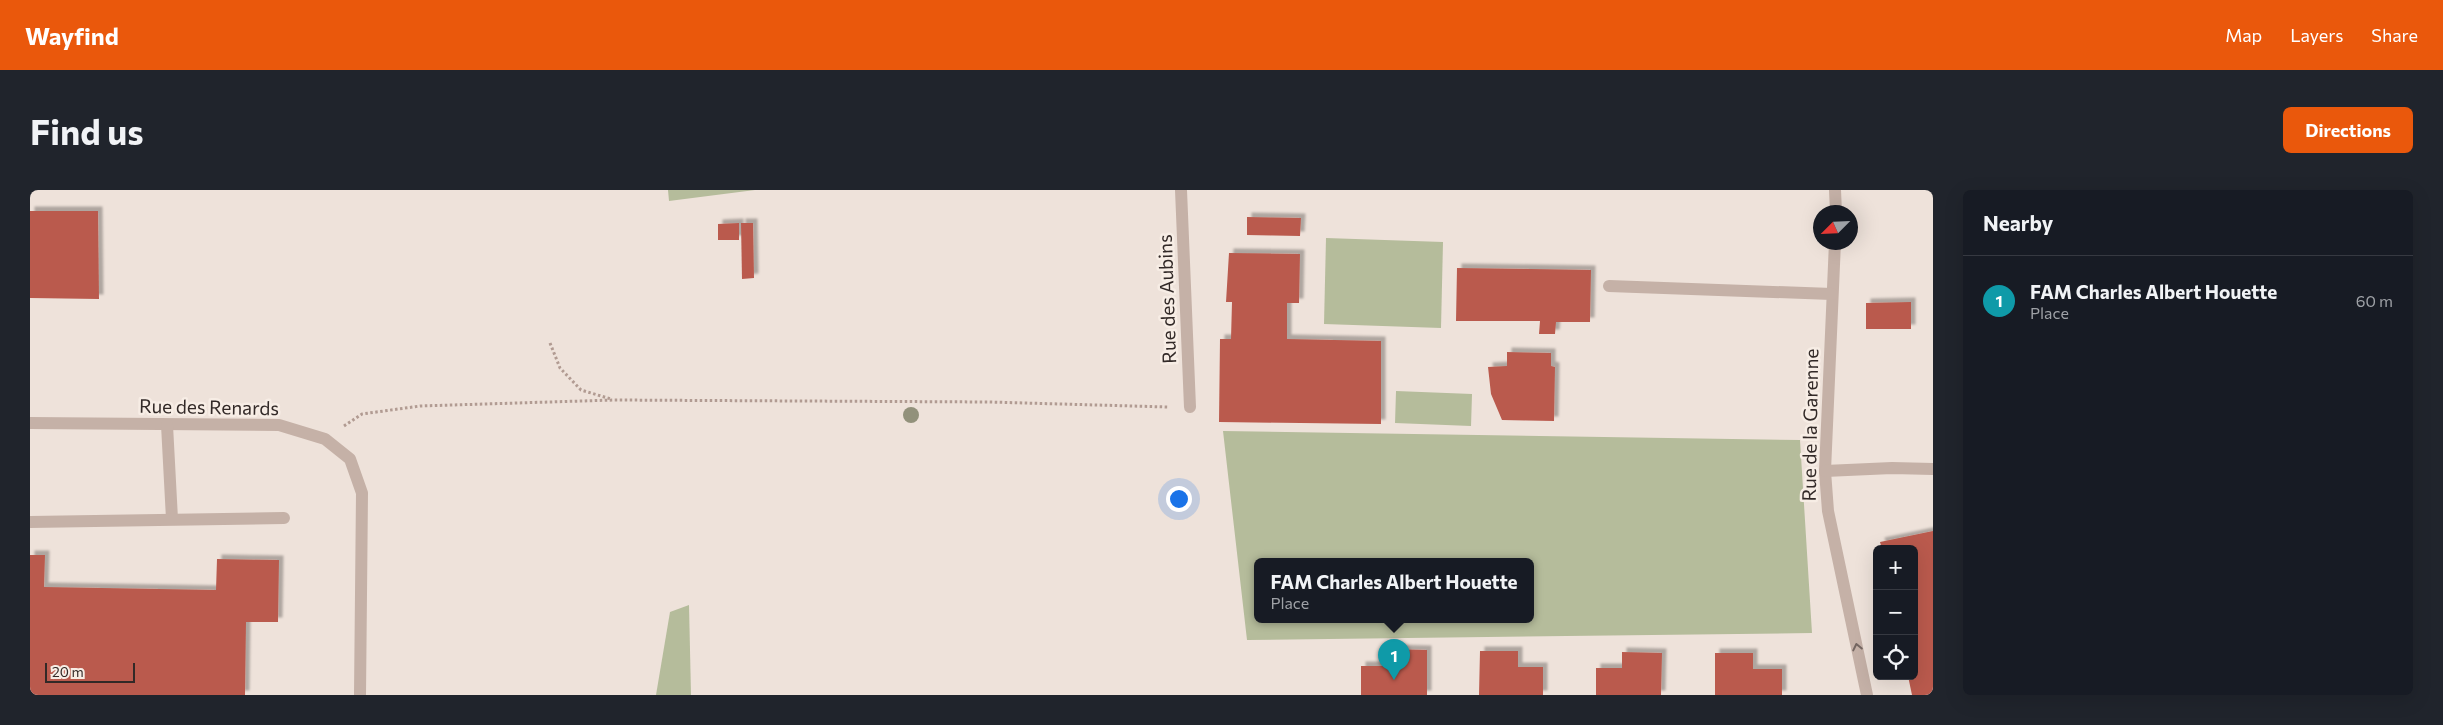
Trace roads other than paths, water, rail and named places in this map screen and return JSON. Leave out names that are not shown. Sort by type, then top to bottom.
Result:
[{"type":"street","name":"Rue des Aubins","points":[[1181,190],[1190,407]]},
{"type":"street","points":[[1835,190],[1836,205]]},
{"type":"street","name":"Rue de la Garenne","points":[[1835,250],[1825,471],[1828,511],[1867,695]]},
{"type":"street","points":[[1609,286],[1832,294]]},
{"type":"street","name":"Rue des Renards","points":[[30,424],[279,425],[325,439],[350,459],[362,493],[360,695]]},
{"type":"street","points":[[167,424],[172,519]]},
{"type":"street","points":[[1825,471],[1892,468],[1933,469]]},
{"type":"street","points":[[30,522],[284,518]]},
{"type":"place","name":"FAM Charles Albert Houette","points":[[1394,680]]}]
